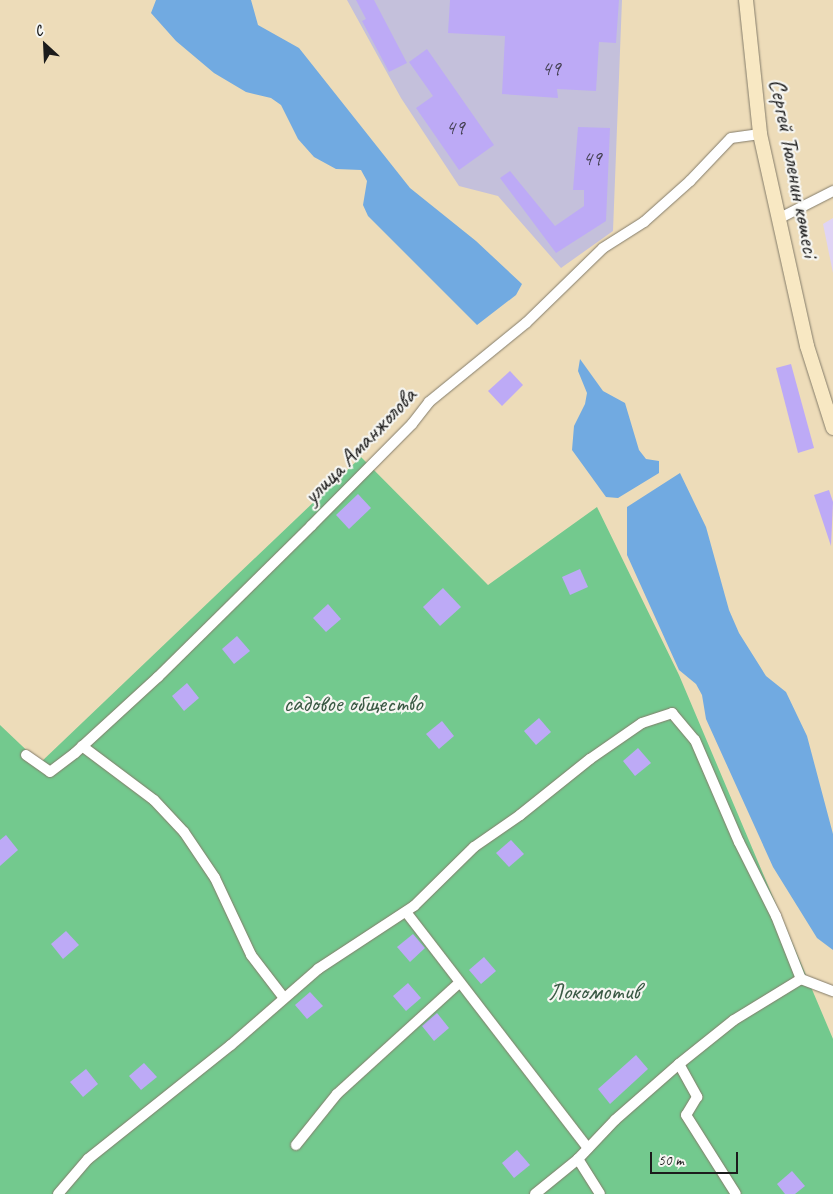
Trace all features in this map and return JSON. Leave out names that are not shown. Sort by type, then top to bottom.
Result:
[{"type":"main road","name":"Сергей Тюленин көшесі","points":[[746,0],[760,134],[807,346],[833,428]]},
{"type":"street","name":"улица Аманжолова","points":[[26,755],[50,772],[82,746],[158,677],[306,531],[412,424],[429,402],[526,323],[603,248],[644,222],[690,181],[731,138],[760,134]]},
{"type":"street","points":[[778,219],[833,191]]},
{"type":"street","points":[[58,1194],[88,1159],[318,969],[406,912],[474,847],[520,815],[590,759],[642,723],[672,713],[695,740],[801,979],[833,991]]},
{"type":"street","points":[[82,746],[154,800],[184,832],[215,878],[251,955],[284,998]]},
{"type":"street","points":[[406,912],[459,982],[545,1089],[588,1148]]},
{"type":"street","points":[[535,1194],[578,1159],[679,1064],[734,1020],[801,979]]},
{"type":"street","points":[[296,1145],[337,1094],[459,982]]},
{"type":"street","points":[[679,1064],[697,1097],[686,1115],[736,1194]]},
{"type":"street","points":[[578,1159],[600,1194]]},
{"type":"shaded area","points":[[347,0],[622,0],[613,231],[561,268],[498,196],[459,186],[401,98]]},
{"type":"shaded area","points":[[833,218],[833,273],[823,224]]},
{"type":"green space","points":[[361,457],[488,585],[597,507],[679,675],[833,1039],[833,1194],[0,1194],[0,725],[40,763]]},
{"type":"water","points":[[156,0],[251,0],[258,25],[299,48],[410,188],[476,241],[522,284],[516,295],[477,325],[368,216],[363,205],[367,181],[361,170],[336,169],[314,157],[298,139],[281,105],[271,98],[246,92],[214,73],[176,41],[151,13]]},
{"type":"water","points":[[580,359],[603,391],[625,403],[639,450],[646,459],[659,461],[659,473],[618,498],[606,497],[572,450],[574,426],[585,404],[587,393],[578,371]]},
{"type":"water","points":[[680,473],[706,527],[729,610],[739,633],[766,676],[786,692],[807,736],[833,834],[833,950],[817,938],[773,867],[706,719],[702,695],[696,684],[679,670],[627,555],[627,507]]},
{"type":"building","points":[[356,0],[374,0],[407,63],[389,72],[362,21],[366,19]]},
{"type":"building","points":[[450,0],[619,0],[616,43],[599,42],[596,91],[557,89],[558,98],[502,94],[505,36],[448,33]]},
{"type":"building","points":[[427,49],[494,145],[459,170],[416,108],[433,96],[409,62]]},
{"type":"building","points":[[578,127],[610,128],[606,221],[556,253],[500,178],[510,171],[555,226],[584,206],[584,190],[573,190]]},
{"type":"building","points":[[791,364],[814,448],[798,453],[776,368]]},
{"type":"building","points":[[510,371],[523,385],[502,406],[488,391]]},
{"type":"building","points":[[829,490],[833,502],[831,546],[814,495]]},
{"type":"building","points":[[358,494],[371,508],[349,529],[336,515]]},
{"type":"building","points":[[580,569],[588,587],[570,595],[562,577]]},
{"type":"building","points":[[443,588],[461,607],[440,626],[423,607]]},
{"type":"building","points":[[328,604],[341,619],[326,632],[313,618]]},
{"type":"building","points":[[237,636],[250,651],[234,664],[222,649]]},
{"type":"building","points":[[187,683],[199,698],[184,711],[172,696]]},
{"type":"building","points":[[539,718],[551,732],[536,745],[524,731]]},
{"type":"building","points":[[442,721],[454,736],[439,749],[426,734]]},
{"type":"building","points":[[638,748],[651,763],[635,776],[623,761]]},
{"type":"building","points":[[6,835],[18,850],[0,866],[0,840]]},
{"type":"building","points":[[511,840],[524,854],[509,867],[496,853]]},
{"type":"building","points":[[66,931],[79,945],[63,959],[51,944]]},
{"type":"building","points":[[413,934],[425,948],[410,962],[397,947]]},
{"type":"building","points":[[484,957],[496,971],[481,984],[469,970]]},
{"type":"building","points":[[408,983],[421,998],[406,1011],[393,996]]},
{"type":"building","points":[[310,992],[323,1006],[307,1019],[295,1005]]},
{"type":"building","points":[[437,1013],[449,1028],[434,1041],[422,1026]]},
{"type":"building","points":[[636,1055],[648,1069],[610,1104],[598,1089]]},
{"type":"building","points":[[144,1063],[157,1077],[141,1090],[129,1076]]},
{"type":"building","points":[[86,1069],[98,1084],[83,1097],[70,1082]]},
{"type":"building","points":[[517,1150],[530,1165],[514,1178],[502,1163]]},
{"type":"building","points":[[792,1171],[805,1186],[795,1194],[785,1194],[777,1184]]},
{"type":"park label","name":"садовое общество","points":[[353,704]]},
{"type":"park label","name":"Локомотив","points":[[594,992]]}]
